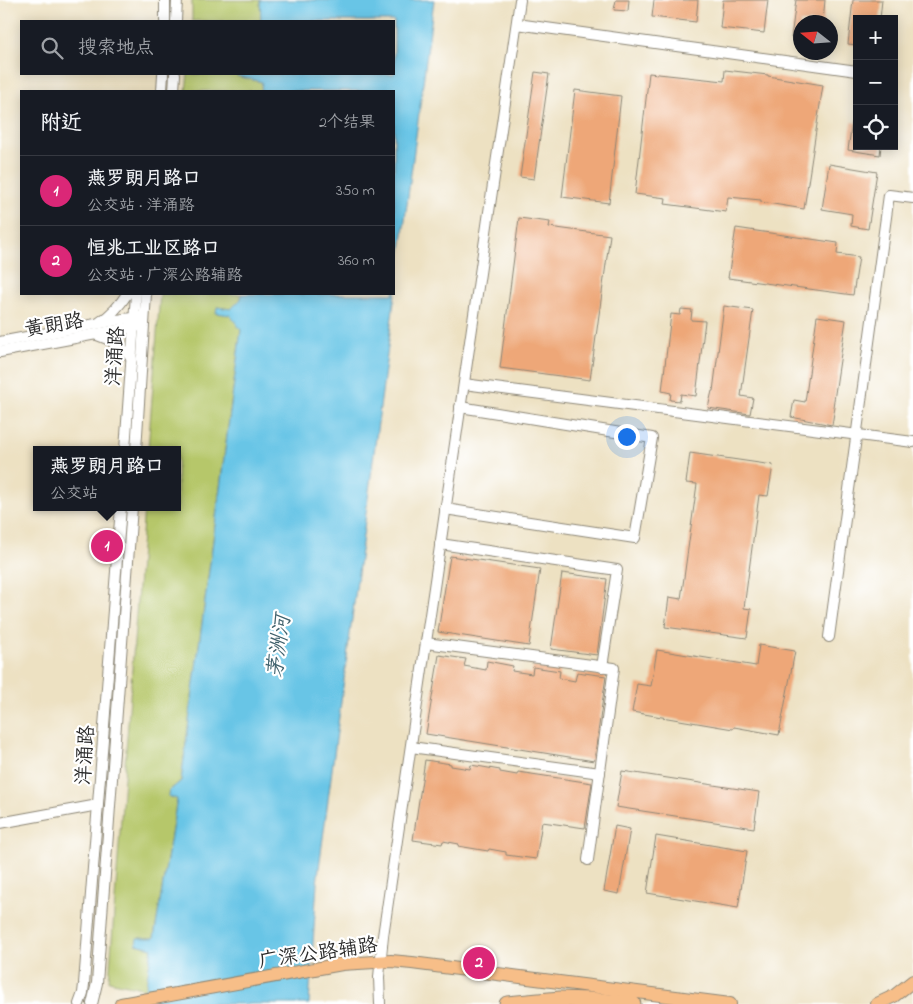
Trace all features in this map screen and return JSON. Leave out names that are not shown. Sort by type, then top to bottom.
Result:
[{"type":"highway","points":[[507,1004],[560,999],[613,1001],[633,1004]]},
{"type":"main road","name":"广深公路辅路","points":[[124,1003],[342,964],[407,962],[730,1004]]},
{"type":"main road","points":[[878,1004],[894,996],[913,981]]},
{"type":"street","points":[[165,20],[166,0]]},
{"type":"street","points":[[176,20],[177,0]]},
{"type":"street","points":[[380,1004],[380,962],[520,0]]},
{"type":"street","points":[[516,24],[853,71]]},
{"type":"street","points":[[162,90],[163,75]]},
{"type":"street","points":[[174,75],[174,90]]},
{"type":"street","points":[[829,637],[889,195],[913,198]]},
{"type":"street","points":[[125,295],[120,304],[95,329],[126,352],[132,359]]},
{"type":"street","name":"洋涌路","points":[[136,295],[139,322],[136,446]]},
{"type":"street","name":"洋涌路","points":[[125,446],[132,359],[146,295]]},
{"type":"street","name":"黄朗路","points":[[0,342],[139,322]]},
{"type":"street","name":"黄朗路","points":[[0,352],[95,329]]},
{"type":"street","points":[[464,384],[913,442]]},
{"type":"street","points":[[445,509],[635,538],[652,438],[460,407]]},
{"type":"street","name":"洋涌路","points":[[79,1004],[84,984],[120,511]]},
{"type":"street","name":"洋涌路","points":[[92,1004],[97,983],[132,511]]},
{"type":"street","points":[[440,544],[617,570],[602,667]]},
{"type":"street","points":[[426,643],[614,668],[588,860]]},
{"type":"street","points":[[411,747],[600,773]]},
{"type":"street","points":[[0,823],[98,805]]},
{"type":"green space","points":[[192,0],[260,0],[261,20],[192,20]]},
{"type":"green space","points":[[188,75],[237,75],[262,82],[261,90],[186,90]]},
{"type":"green space","points":[[160,295],[242,295],[241,299],[231,309],[217,307],[230,315],[241,329],[181,781],[169,791],[168,796],[177,799],[154,938],[138,938],[136,944],[152,948],[146,989],[109,981],[144,511],[181,511],[181,446],[148,446]]},
{"type":"water","points":[[260,0],[434,0],[395,294],[395,90],[261,90],[262,82],[237,75],[395,75],[395,20],[261,20]]},
{"type":"water","name":"茅洲河","points":[[242,295],[395,295],[317,883],[309,1004],[143,1004],[152,948],[136,944],[137,938],[154,938],[177,799],[168,796],[169,791],[181,781],[241,330],[230,315],[216,313],[217,307],[231,309],[241,299]]},
{"type":"building","points":[[616,0],[629,0],[628,11],[614,10]]},
{"type":"building","points":[[654,0],[698,0],[696,22],[652,17]]},
{"type":"building","points":[[723,0],[768,0],[764,33],[720,28]]},
{"type":"building","points":[[796,0],[825,0],[824,15],[794,15]]},
{"type":"building","points":[[853,0],[882,0],[880,15],[853,15],[853,45],[848,44]]},
{"type":"building","points":[[725,70],[768,75],[823,85],[804,209],[761,202],[761,200],[728,197],[726,212],[665,204],[666,198],[635,194],[649,73],[724,81]]},
{"type":"building","points":[[535,72],[549,74],[534,179],[520,177]]},
{"type":"building","points":[[575,90],[621,96],[609,203],[562,197]]},
{"type":"building","points":[[852,122],[853,150],[881,150],[880,155],[848,150]]},
{"type":"building","points":[[829,164],[877,172],[868,229],[851,226],[852,214],[822,209]]},
{"type":"building","points":[[519,218],[550,222],[549,227],[610,235],[590,380],[500,368]]},
{"type":"building","points":[[736,228],[838,243],[837,254],[859,257],[853,295],[728,278]]},
{"type":"building","points":[[724,306],[753,310],[741,396],[753,398],[750,414],[708,408],[713,391]]},
{"type":"building","points":[[681,309],[692,310],[691,320],[705,321],[696,396],[681,394],[680,401],[670,400],[671,393],[662,391],[671,314],[680,315]]},
{"type":"building","points":[[817,316],[846,320],[832,425],[791,417],[794,400],[805,402]]},
{"type":"building","points":[[690,453],[773,465],[768,496],[759,495],[744,608],[751,609],[747,638],[665,627],[669,597],[681,599],[697,484],[686,483]]},
{"type":"building","points":[[450,556],[540,569],[529,646],[438,632]]},
{"type":"building","points":[[562,573],[607,579],[597,655],[551,649]]},
{"type":"building","points":[[759,645],[795,651],[779,735],[632,712],[637,684],[651,686],[657,650],[756,666]]},
{"type":"building","points":[[439,655],[466,659],[464,666],[486,670],[487,661],[513,666],[512,671],[532,674],[533,667],[560,671],[559,678],[575,681],[577,672],[606,676],[594,761],[426,734]]},
{"type":"building","points":[[425,760],[470,769],[471,765],[517,775],[518,772],[592,783],[585,828],[542,822],[536,859],[506,855],[506,852],[489,849],[488,851],[458,846],[459,844],[443,841],[442,844],[413,840]]},
{"type":"building","points":[[622,771],[759,792],[754,828],[616,807]]},
{"type":"building","points":[[615,826],[630,829],[619,894],[604,891]]},
{"type":"building","points":[[656,836],[747,851],[738,908],[647,893]]},
{"type":"place","name":"燕罗朗月路口","points":[[107,546]]},
{"type":"place","name":"恒兆工业区路口","points":[[479,963]]}]
